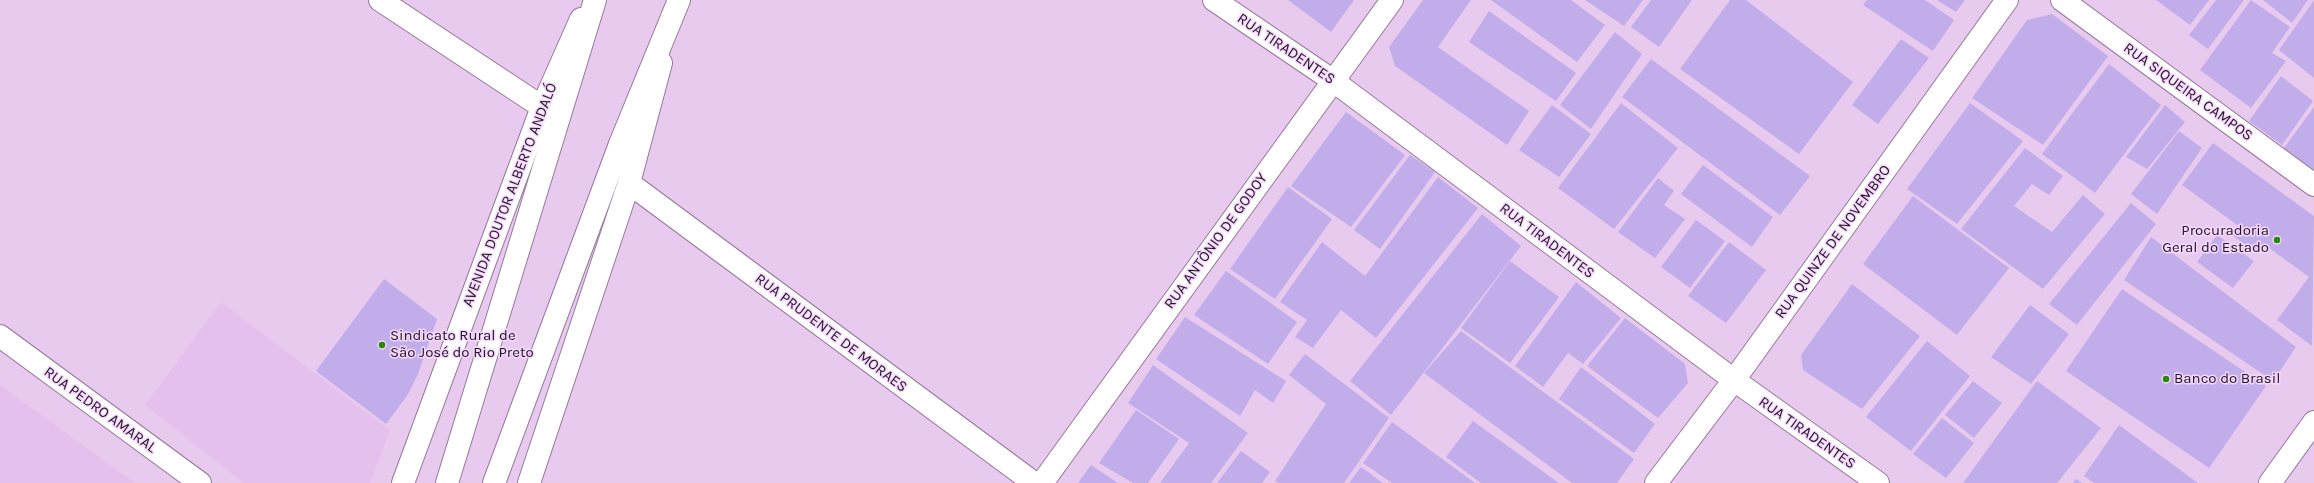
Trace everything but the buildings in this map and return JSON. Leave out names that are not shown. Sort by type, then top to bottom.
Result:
[{"type":"street","points":[[380,0],[542,107]]},
{"type":"street","name":"AVENIDA DOUTOR ALBERTO ANDALÓ","points":[[403,483],[542,107],[590,0]]},
{"type":"street","name":"AVENIDA DOUTOR ALBERTO ANDALÓ","points":[[447,483],[459,448],[595,0]]},
{"type":"street","name":"RUA TIRADENTES","points":[[1214,0],[1332,80],[1734,380],[1878,483]]},
{"type":"street","name":"RUA ANTÔNIO DE GODOY","points":[[1042,483],[1332,80],[1392,0]]},
{"type":"street","name":"RUA QUINZE DE NOVEMBRO","points":[[1656,483],[1734,380],[2008,0]]},
{"type":"street","name":"RUA SIQUEIRA CAMPOS","points":[[2062,0],[2314,185]]},
{"type":"street","points":[[529,483],[629,183],[677,3]]},
{"type":"street","points":[[497,475],[620,144],[677,3]]},
{"type":"street","name":"RUA PRUDENTE DE MORAES","points":[[629,183],[1034,483]]},
{"type":"street","name":"RUA PEDRO AMARAL","points":[[0,336],[200,483]]},
{"type":"street","points":[[2270,483],[2314,422]]},
{"type":"shaded area","points":[[221,302],[390,430],[370,483],[244,483],[145,405]]},
{"type":"shaded area","points":[[0,385],[135,483],[0,483]]},
{"type":"place","name":"Procuradoria Geral do Estado","points":[[2277,240]]},
{"type":"place","name":"Sindicato Rural de São José do Rio Preto","points":[[382,345]]},
{"type":"place","name":"Banco do Brasil","points":[[2166,379]]}]
